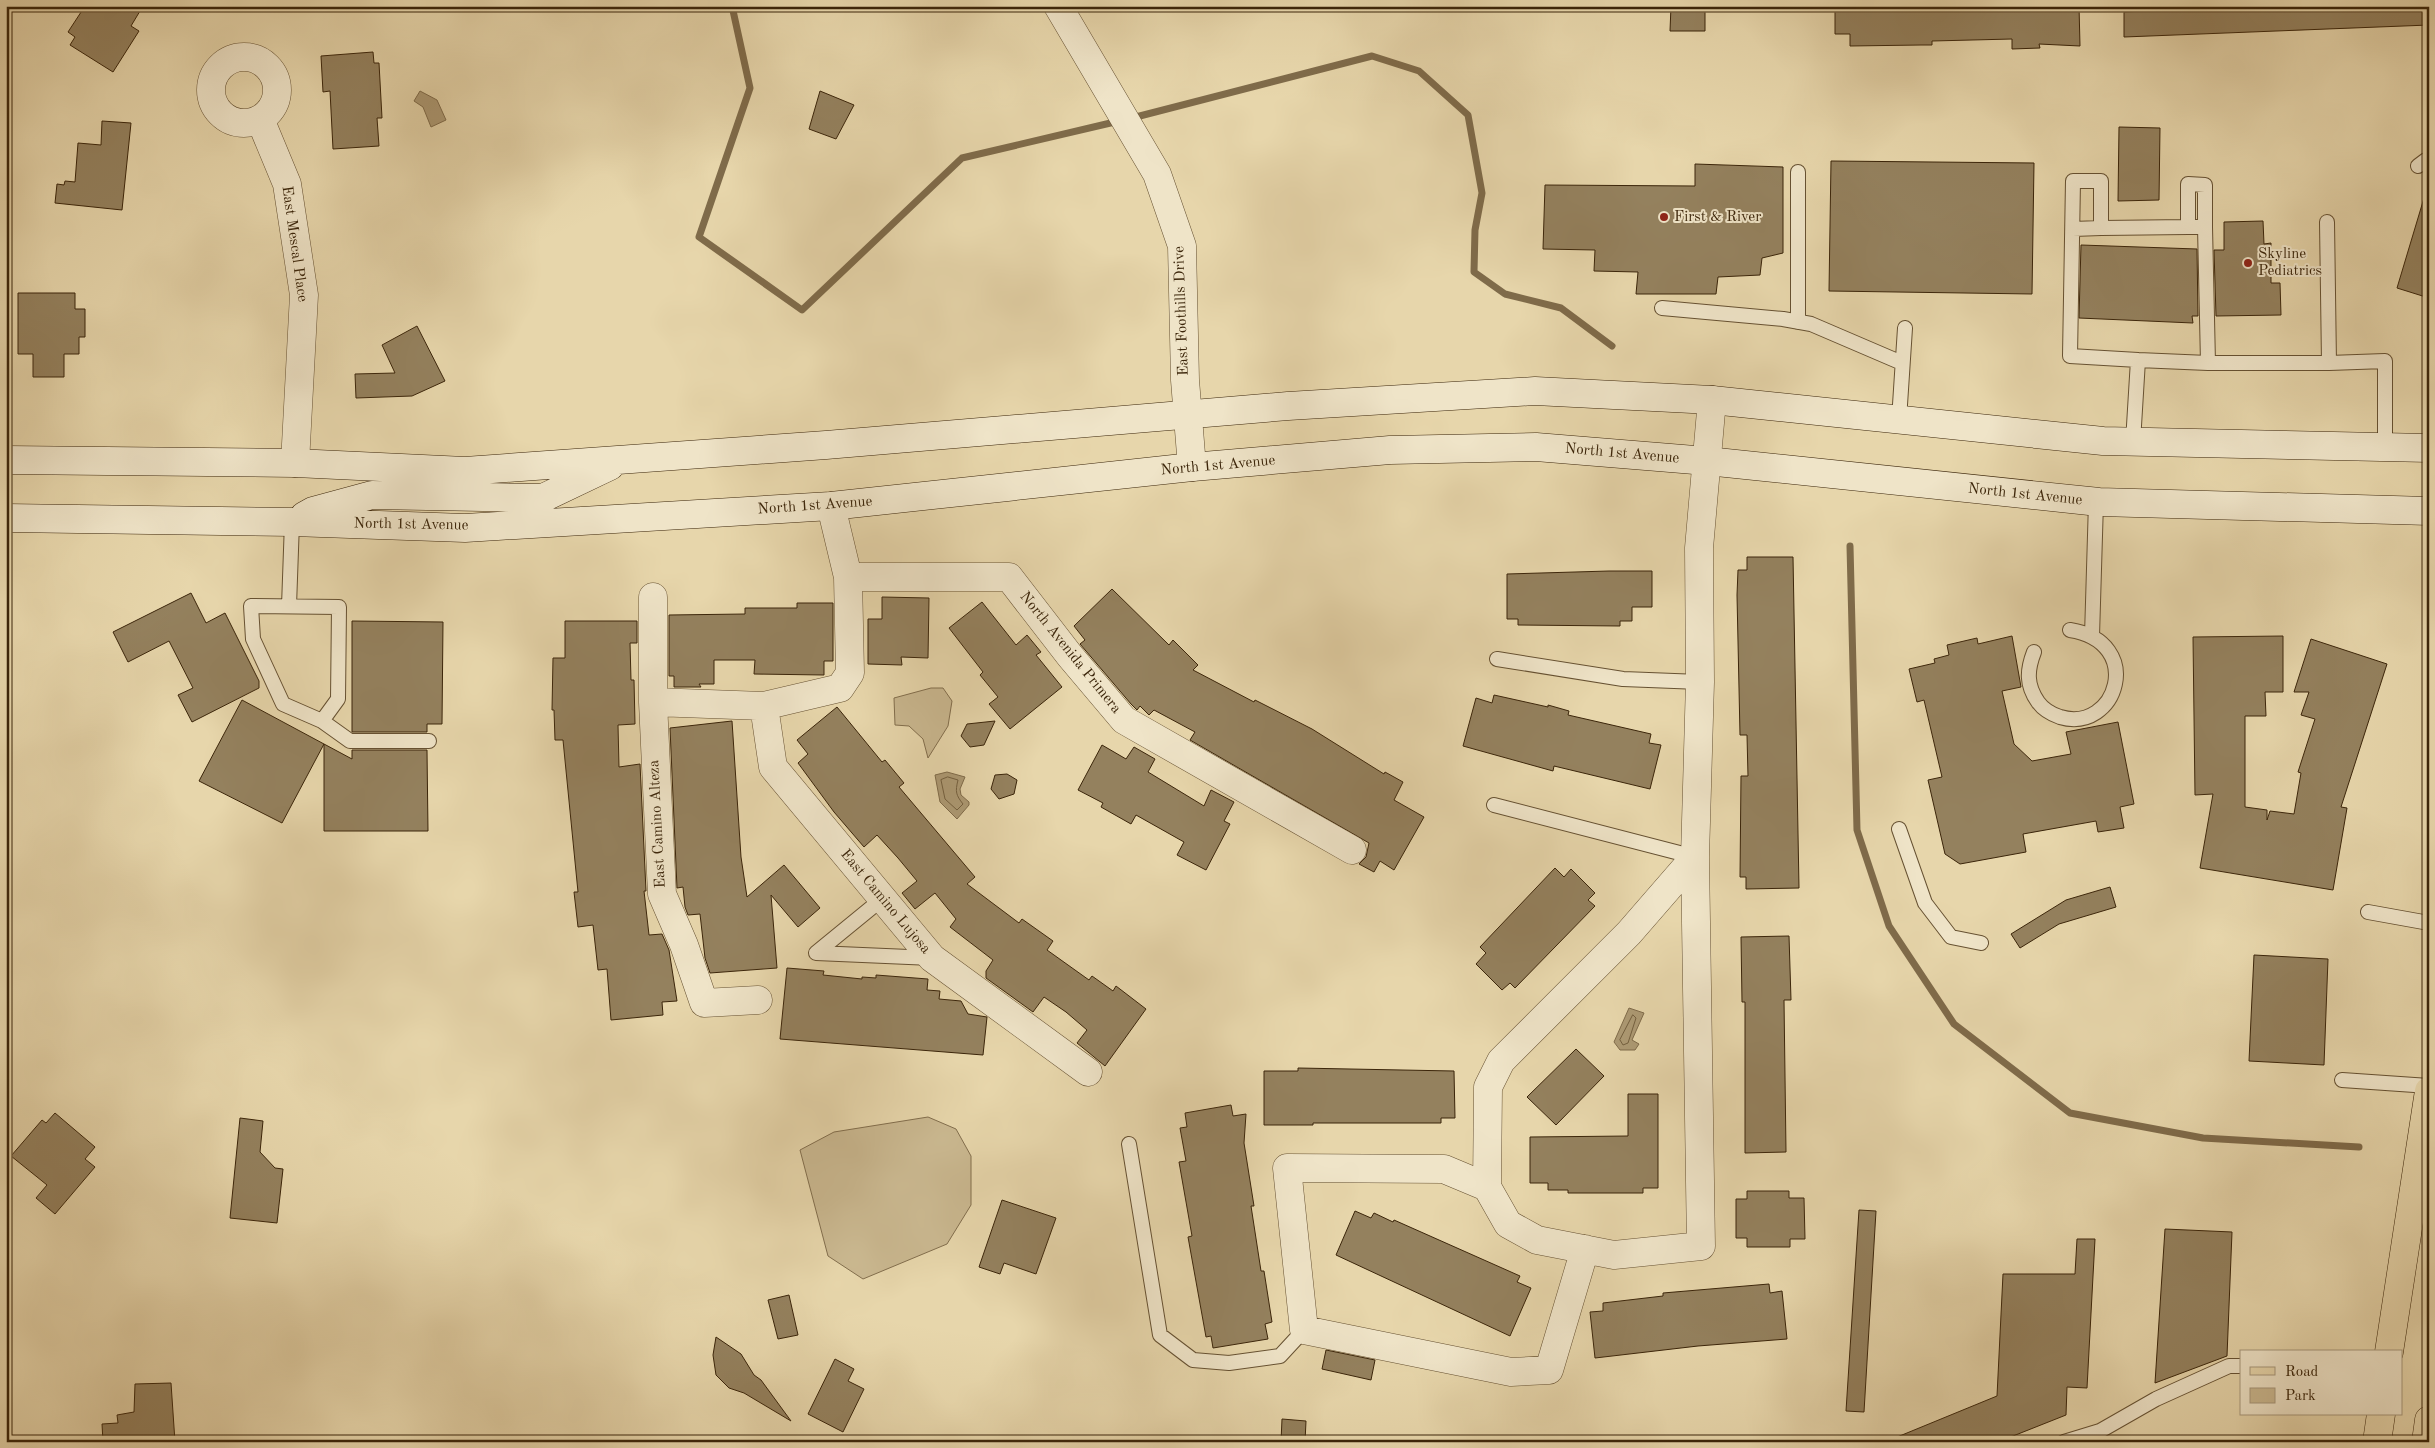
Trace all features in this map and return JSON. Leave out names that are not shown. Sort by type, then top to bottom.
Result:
[{"type":"main road","name":"East Foothills Drive","points":[[1058,6],[1157,174],[1182,246],[1188,414],[1192,467]]},
{"type":"main road","name":"East Mescal Place","points":[[260,119],[288,184],[304,295],[295,463]]},
{"type":"main road","points":[[6,460],[295,463],[465,471],[826,445],[1188,414],[1535,391],[1712,400],[2102,441],[2429,448]]},
{"type":"main road","points":[[1695,858],[1629,933],[1500,1061],[1488,1088],[1487,1187],[1508,1224],[1537,1240],[1614,1255],[1700,1246],[1695,858],[1700,682],[1699,548],[1712,400]]},
{"type":"main road","name":"North 1st Avenue","points":[[6,518],[292,522],[465,528],[832,506],[1192,467],[1390,450],[1536,447],[1707,461],[2096,502],[2429,511]]},
{"type":"main road","points":[[292,522],[313,511],[372,495],[543,498],[625,459]]},
{"type":"main road","points":[[652,702],[764,706],[840,688],[850,674],[848,578],[832,506]]},
{"type":"main road","name":"North Avenida Primera","points":[[848,578],[1009,577],[1070,656],[1124,720],[1352,850]]},
{"type":"main road","name":"East Camino Alteza","points":[[652,597],[652,702],[662,894],[684,945],[704,1003],[758,1000]]},
{"type":"main road","name":"East Camino Lujosa","points":[[764,706],[773,767],[932,958],[1088,1072]]},
{"type":"main road","points":[[2389,1350],[2429,1091]]},
{"type":"main road","points":[[1487,1187],[1444,1169],[1286,1168],[1304,1330],[1512,1372],[1549,1370],[1584,1249]]},
{"type":"main road","points":[[2377,1442],[2381,1416]]},
{"type":"main road","points":[[2426,1442],[2429,1420]]},
{"type":"lane","points":[[1798,172],[1798,322]]},
{"type":"lane","points":[[2101,228],[2101,181],[2073,181],[2070,356],[2208,363],[2385,361],[2385,447]]},
{"type":"lane","points":[[2188,227],[2188,184],[2205,185],[2208,363]]},
{"type":"lane","points":[[2327,222],[2329,363]]},
{"type":"lane","points":[[2073,229],[2205,227]]},
{"type":"lane","points":[[1662,308],[1811,324],[1902,363]]},
{"type":"lane","points":[[1899,420],[1905,328]]},
{"type":"lane","points":[[2133,442],[2138,360]]},
{"type":"lane","points":[[2092,636],[2096,502]]},
{"type":"lane","points":[[289,606],[292,522]]},
{"type":"lane","points":[[322,722],[338,699],[339,607],[250,606],[253,639],[283,704],[322,722],[350,741],[429,741]]},
{"type":"lane","points":[[2034,652],[2029,666],[2028,680],[2032,694],[2040,706],[2052,714],[2066,719],[2081,718],[2095,713],[2106,703],[2113,690],[2116,676],[2114,662],[2107,648],[2092,636],[2084,632],[2070,630]]},
{"type":"lane","points":[[1497,659],[1623,679],[1700,682]]},
{"type":"lane","points":[[1494,805],[1695,858]]},
{"type":"lane","points":[[1900,829],[1926,902],[1951,937],[1981,942]]},
{"type":"lane","points":[[882,899],[816,953],[932,958]]},
{"type":"lane","points":[[2368,912],[2429,923]]},
{"type":"lane","points":[[2342,1080],[2429,1086]]},
{"type":"lane","points":[[1129,1144],[1160,1336],[1194,1360],[1229,1363],[1280,1356],[1304,1330]]},
{"type":"lane","points":[[2064,1442],[2100,1430],[2156,1398],[2229,1366],[2240,1366]]},
{"type":"green space","points":[[931,688],[943,688],[952,701],[948,726],[928,758],[923,739],[909,726],[895,725],[894,698]]},
{"type":"green space","points":[[928,1117],[956,1129],[971,1156],[971,1205],[947,1244],[863,1279],[828,1256],[800,1150],[834,1132]]},
{"type":"water","points":[[420,91],[437,100],[446,120],[431,127],[423,107],[414,101]]},
{"type":"water","points":[[947,772],[965,777],[960,789],[961,795],[969,802],[969,805],[957,819],[940,802],[935,775]]},
{"type":"water","points":[[1629,1008],[1644,1013],[1632,1040],[1639,1044],[1635,1050],[1620,1050],[1614,1042]]},
{"type":"building","points":[[85,6],[143,6],[131,26],[139,31],[113,72],[70,45],[75,37],[68,32]]},
{"type":"building","points":[[1671,6],[1705,6],[1705,31],[1670,31]]},
{"type":"building","points":[[1835,6],[2079,6],[2080,46],[2039,44],[2040,48],[2012,49],[2012,39],[1932,41],[1932,45],[1850,46],[1850,34],[1835,34]]},
{"type":"building","points":[[2244,6],[2429,6],[2429,25],[2124,37],[2124,12]]},
{"type":"building","points":[[373,52],[374,63],[379,63],[382,118],[377,118],[379,146],[333,149],[330,91],[323,92],[321,56]]},
{"type":"building","points":[[820,91],[854,105],[836,139],[809,129]]},
{"type":"building","points":[[102,121],[131,123],[122,210],[55,203],[57,184],[64,185],[65,181],[75,182],[78,143],[101,145]]},
{"type":"building","points":[[2119,127],[2160,128],[2159,200],[2118,201]]},
{"type":"building","points":[[1831,161],[2034,163],[2032,294],[1829,291]]},
{"type":"building","name":"First & River","points":[[1695,164],[1783,167],[1783,253],[1762,258],[1760,275],[1718,277],[1716,294],[1636,294],[1638,272],[1594,271],[1595,250],[1543,249],[1545,185],[1695,186]]},
{"type":"building","points":[[2424,198],[2429,199],[2429,298],[2397,288]]},
{"type":"building","name":"Skyline Pediatrics","points":[[2263,221],[2264,244],[2271,243],[2271,283],[2280,283],[2281,315],[2216,316],[2214,250],[2224,250],[2224,222]]},
{"type":"building","points":[[2081,245],[2197,249],[2198,316],[2192,316],[2193,323],[2079,318]]},
{"type":"building","points":[[18,293],[75,293],[75,309],[85,309],[85,337],[79,337],[79,354],[64,354],[64,377],[33,377],[33,354],[18,354]]},
{"type":"building","points":[[417,326],[445,381],[412,396],[356,398],[355,374],[395,373],[382,345]]},
{"type":"building","points":[[1747,557],[1793,557],[1799,888],[1746,889],[1746,877],[1740,877],[1741,776],[1748,776],[1747,735],[1740,735],[1737,595],[1738,570],[1747,570]]},
{"type":"building","points":[[1652,571],[1652,607],[1632,607],[1632,621],[1620,621],[1620,626],[1518,625],[1518,619],[1507,619],[1507,574]]},
{"type":"building","points":[[1112,589],[1169,645],[1173,640],[1198,665],[1193,670],[1254,702],[1255,700],[1312,729],[1384,774],[1385,772],[1403,782],[1394,800],[1424,817],[1394,870],[1380,861],[1374,872],[1359,864],[1366,857],[1369,843],[1190,740],[1195,732],[1154,710],[1149,715],[1140,706],[1137,710],[1080,644],[1085,640],[1074,626]]},
{"type":"building","points":[[191,593],[206,623],[225,613],[259,681],[259,688],[192,722],[178,695],[193,688],[169,641],[128,662],[113,632]]},
{"type":"building","points":[[882,597],[929,598],[928,658],[901,657],[902,665],[868,664],[868,619],[882,619]]},
{"type":"building","points":[[982,602],[1016,645],[1027,635],[1041,652],[1036,655],[1062,687],[1010,729],[989,704],[998,697],[980,675],[983,672],[949,628]]},
{"type":"building","points":[[797,603],[833,603],[833,661],[824,661],[824,675],[754,674],[755,660],[714,660],[714,684],[699,684],[701,687],[674,687],[674,676],[669,676],[669,615],[745,614],[745,608],[797,608]]},
{"type":"building","points":[[352,621],[443,622],[442,724],[427,724],[427,732],[352,732]]},
{"type":"building","points":[[565,621],[637,621],[637,643],[630,643],[631,680],[634,680],[635,724],[618,725],[619,767],[640,764],[646,891],[644,891],[649,935],[662,934],[669,950],[677,1001],[662,1002],[663,1015],[611,1020],[607,969],[598,970],[593,925],[578,927],[574,892],[578,892],[563,740],[555,740],[554,710],[552,710],[553,658],[565,658]]},
{"type":"building","points":[[2012,636],[2021,687],[2002,691],[2014,744],[2032,761],[2071,754],[2066,732],[2118,722],[2134,804],[2120,807],[2124,828],[2098,832],[2096,821],[2023,834],[2026,852],[1960,864],[1945,854],[1928,780],[1942,777],[1924,700],[1917,702],[1909,669],[1935,663],[1934,659],[1949,655],[1947,645],[1977,638],[1978,644]]},
{"type":"building","points":[[2283,636],[2283,692],[2265,692],[2266,716],[2245,716],[2245,807],[2267,810],[2267,820],[2270,811],[2294,814],[2301,773],[2298,772],[2315,719],[2301,715],[2309,692],[2294,692],[2311,639],[2387,664],[2341,807],[2347,808],[2333,890],[2200,868],[2213,794],[2195,795],[2193,637]]},
{"type":"building","points":[[1494,695],[1548,707],[1548,705],[1569,711],[1568,715],[1651,734],[1649,743],[1661,745],[1650,789],[1554,766],[1553,771],[1463,746],[1476,698],[1492,703]]},
{"type":"building","points":[[242,700],[324,744],[282,823],[199,781]]},
{"type":"building","points":[[837,707],[882,762],[885,760],[904,783],[899,787],[975,877],[967,884],[1019,923],[1022,919],[1053,941],[1047,950],[1089,980],[1092,976],[1113,991],[1116,986],[1146,1009],[1105,1066],[1077,1043],[1087,1030],[1066,1012],[1044,997],[1033,1012],[986,978],[986,971],[993,960],[950,927],[956,919],[935,893],[915,909],[902,893],[917,881],[898,858],[877,835],[864,847],[834,812],[798,763],[808,754],[797,740]]},
{"type":"building","points":[[732,721],[741,857],[747,897],[784,865],[820,908],[798,927],[771,895],[777,968],[710,973],[705,958],[700,914],[688,915],[685,907],[683,887],[677,888],[670,728]]},
{"type":"building","points":[[995,721],[984,745],[970,747],[961,736],[967,724]]},
{"type":"building","points":[[324,744],[352,759],[352,750],[427,750],[428,831],[324,831]]},
{"type":"building","points":[[1102,745],[1126,759],[1134,747],[1155,759],[1148,772],[1204,806],[1211,790],[1234,802],[1224,821],[1230,824],[1206,870],[1177,855],[1184,842],[1136,815],[1131,824],[1101,807],[1103,803],[1078,790]]},
{"type":"building","points":[[1007,774],[1017,780],[1014,794],[999,799],[991,789],[995,775]]},
{"type":"building","points":[[1555,868],[1564,877],[1571,869],[1595,893],[1588,900],[1595,906],[1515,988],[1510,983],[1502,990],[1476,964],[1486,953],[1480,947]]},
{"type":"building","points":[[2110,887],[2116,907],[2059,924],[2020,948],[2011,934],[2066,900]]},
{"type":"building","points":[[1789,936],[1791,1000],[1784,1000],[1786,1152],[1745,1153],[1745,1002],[1742,1002],[1741,937]]},
{"type":"building","points":[[2254,955],[2328,959],[2324,1065],[2249,1061]]},
{"type":"building","points":[[787,968],[824,971],[823,975],[862,979],[862,977],[876,978],[876,975],[928,979],[927,990],[940,991],[939,999],[961,1001],[968,1014],[987,1017],[983,1055],[780,1039]]},
{"type":"building","points":[[1576,1049],[1604,1076],[1556,1125],[1527,1097]]},
{"type":"building","points":[[1298,1068],[1454,1071],[1455,1118],[1441,1118],[1441,1123],[1264,1125],[1264,1071],[1298,1071]]},
{"type":"building","points":[[1628,1094],[1658,1094],[1658,1188],[1643,1188],[1643,1193],[1568,1193],[1568,1190],[1548,1190],[1548,1183],[1530,1183],[1530,1137],[1628,1136]]},
{"type":"building","points":[[1231,1105],[1233,1116],[1246,1114],[1244,1143],[1254,1206],[1251,1206],[1261,1271],[1264,1271],[1272,1322],[1265,1324],[1268,1339],[1213,1348],[1211,1336],[1206,1337],[1188,1237],[1192,1236],[1179,1162],[1186,1161],[1180,1128],[1187,1127],[1185,1113]]},
{"type":"building","points":[[55,1113],[95,1147],[85,1159],[95,1167],[55,1214],[36,1198],[47,1185],[11,1156],[42,1120],[46,1123]]},
{"type":"building","points":[[240,1118],[263,1121],[260,1152],[275,1168],[283,1169],[277,1223],[230,1218]]},
{"type":"building","points":[[1747,1191],[1789,1191],[1789,1198],[1804,1198],[1805,1239],[1790,1239],[1790,1247],[1747,1247],[1747,1238],[1736,1238],[1736,1199],[1747,1199]]},
{"type":"building","points":[[1002,1200],[1056,1218],[1036,1274],[1004,1263],[1000,1274],[979,1267]]},
{"type":"building","points":[[1859,1210],[1876,1211],[1864,1412],[1846,1411]]},
{"type":"building","points":[[1355,1211],[1371,1218],[1374,1213],[1393,1222],[1394,1220],[1520,1276],[1517,1282],[1531,1288],[1510,1336],[1336,1255]]},
{"type":"building","points":[[2165,1229],[2232,1232],[2227,1356],[2155,1383]]},
{"type":"building","points":[[2077,1239],[2095,1239],[2087,1388],[2067,1387],[2066,1415],[1998,1442],[1885,1442],[1997,1396],[2003,1274],[2075,1274]]},
{"type":"building","points":[[1769,1284],[1770,1293],[1782,1291],[1787,1339],[1698,1346],[1595,1358],[1590,1312],[1603,1311],[1603,1303],[1663,1296],[1663,1293]]},
{"type":"building","points":[[789,1295],[798,1335],[778,1339],[768,1300]]},
{"type":"building","points":[[716,1337],[741,1354],[754,1375],[761,1380],[791,1421],[744,1393],[729,1388],[716,1375],[713,1355]]},
{"type":"building","points":[[1326,1350],[1375,1360],[1371,1380],[1322,1369]]},
{"type":"building","points":[[835,1359],[854,1369],[848,1381],[864,1389],[843,1432],[808,1414]]},
{"type":"building","points":[[171,1383],[175,1442],[103,1442],[102,1424],[118,1423],[117,1415],[134,1412],[135,1384]]},
{"type":"building","points":[[1282,1419],[1306,1421],[1305,1442],[1281,1442]]},
{"type":"waterway","points":[[732,6],[750,88],[699,237],[802,310],[962,158],[1119,121]]},
{"type":"waterway","points":[[1132,118],[1372,56],[1419,71],[1468,115],[1482,193],[1475,230],[1474,272],[1505,294],[1561,308],[1612,346]]},
{"type":"waterway","points":[[1850,546],[1857,830],[1889,926],[1954,1024],[2070,1113],[2203,1138],[2359,1147]]},
{"type":"place","name":"First & River","points":[[1664,217]]},
{"type":"place","name":"Skyline Pediatrics","points":[[2248,263]]}]
